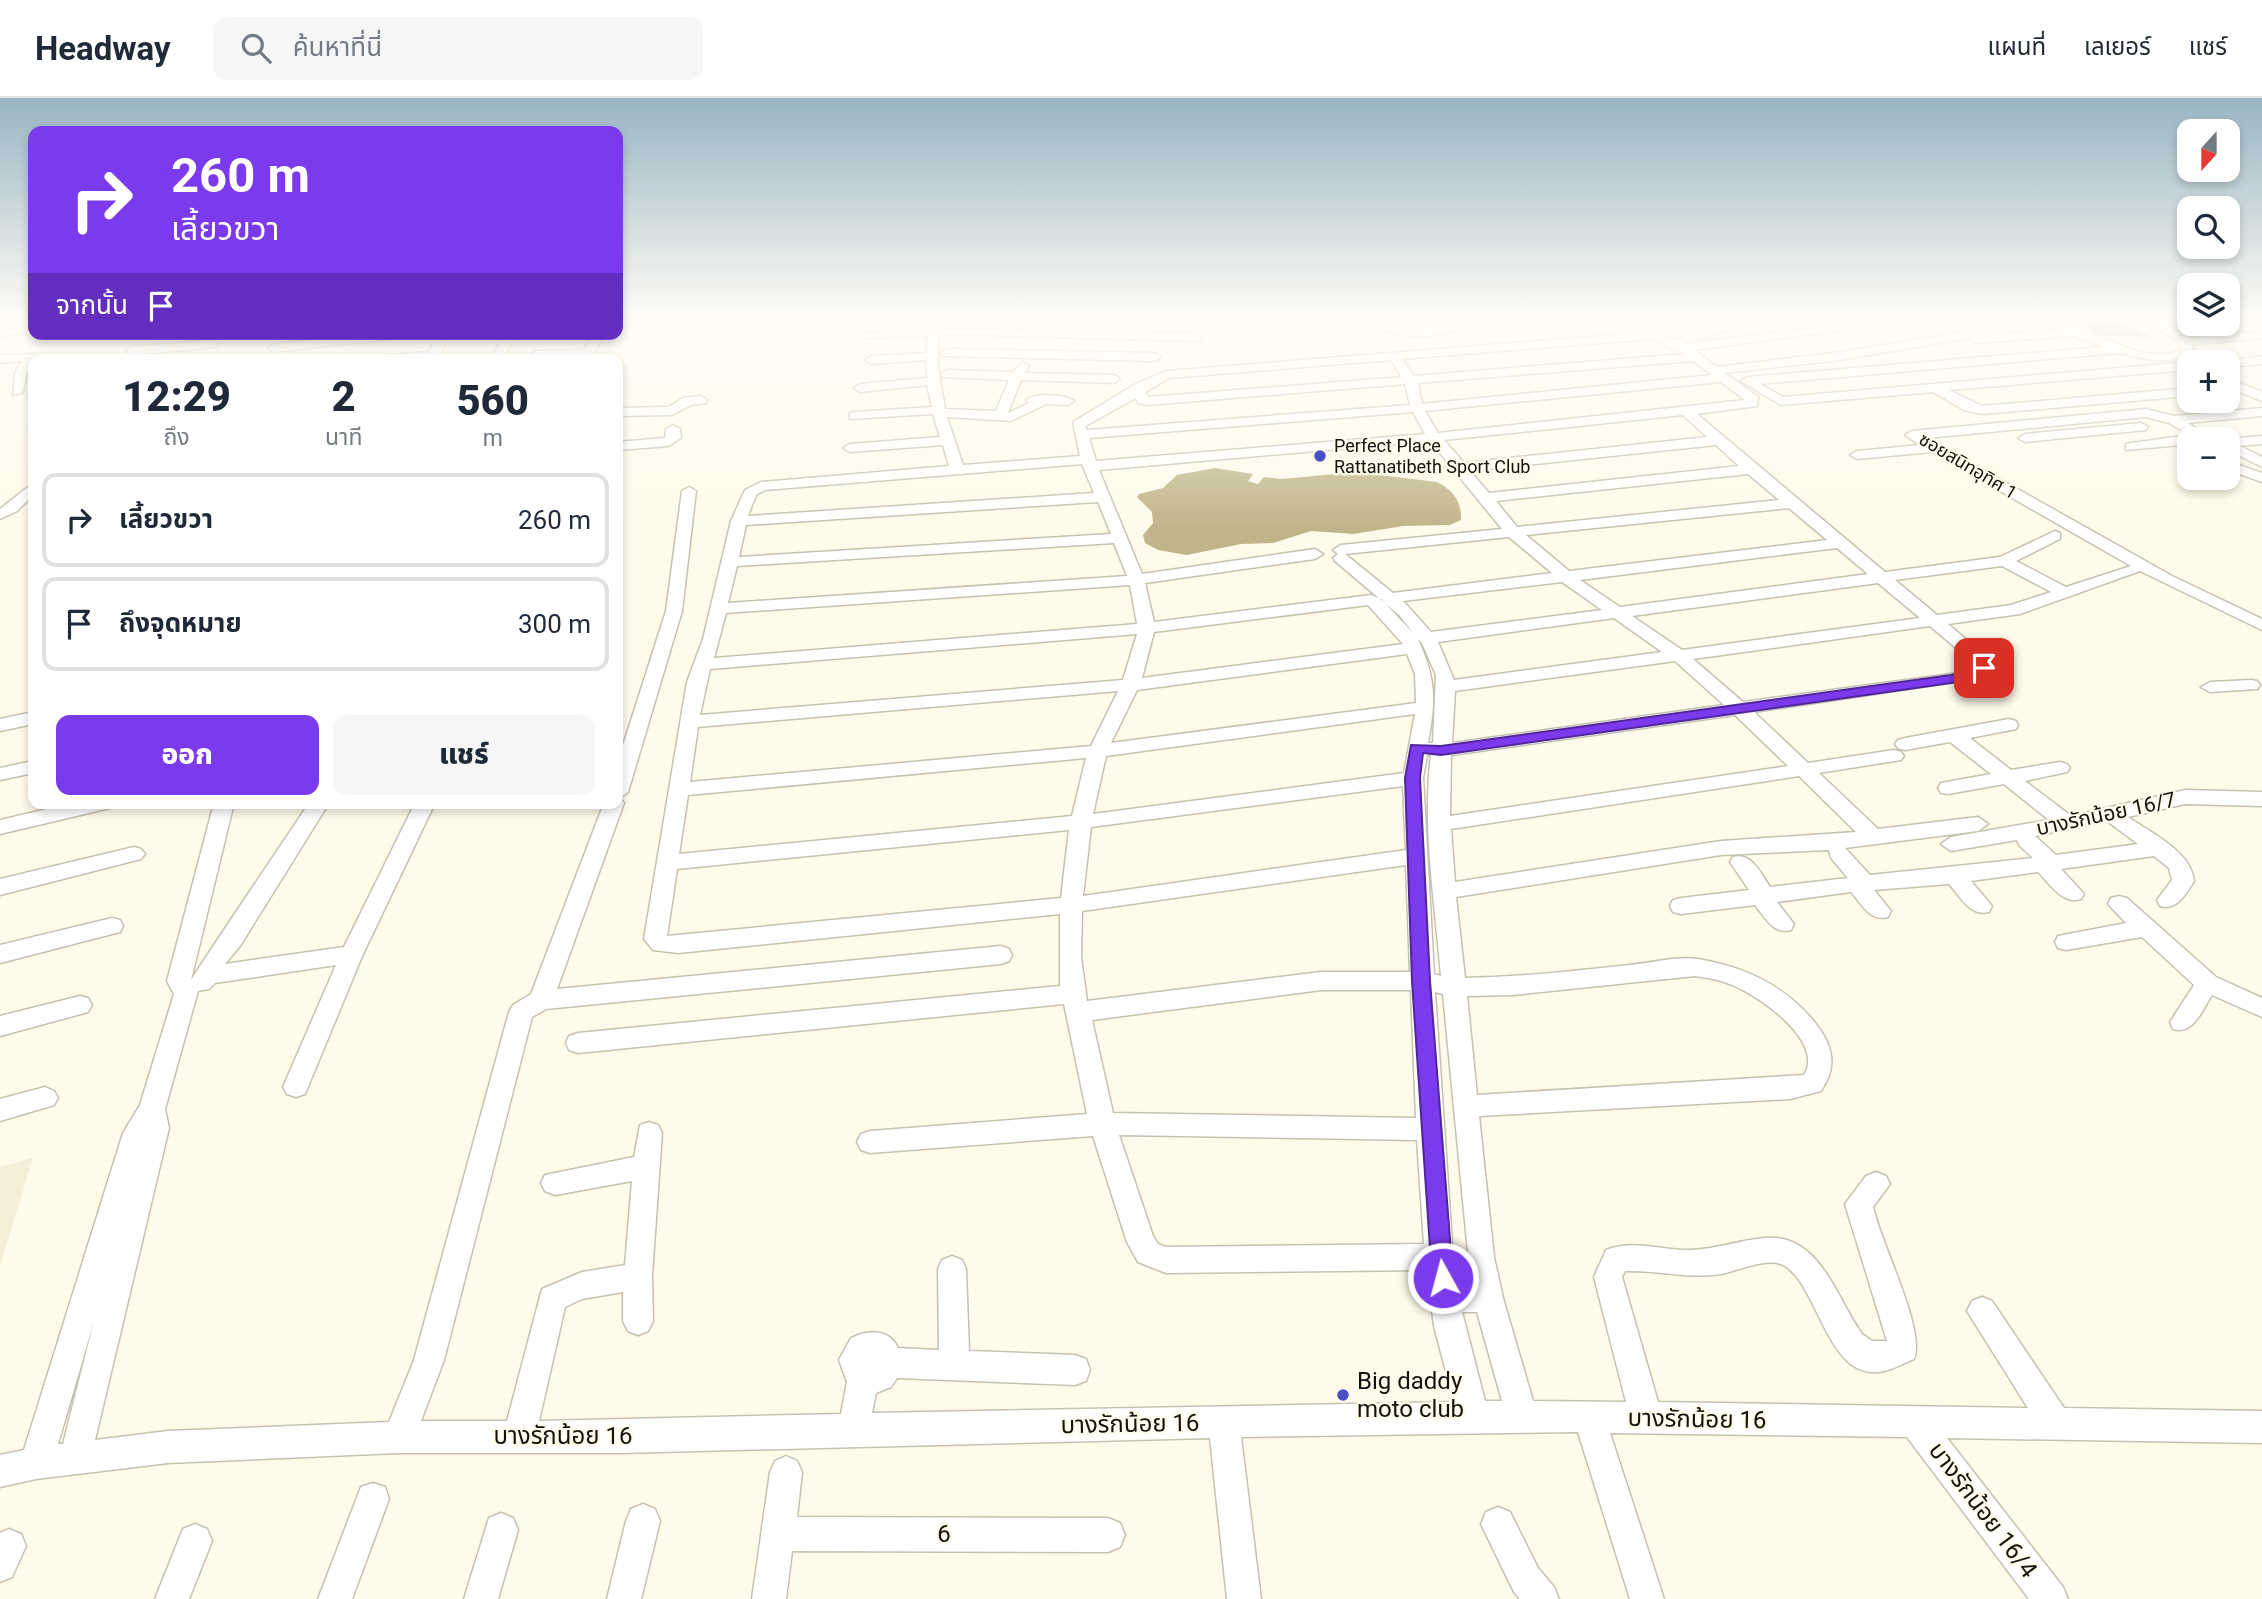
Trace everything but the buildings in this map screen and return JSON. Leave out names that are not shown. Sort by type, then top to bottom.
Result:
[{"type":"street","points":[[933,389],[957,468]]},
{"type":"street","points":[[961,389],[1045,401],[1069,401]]},
{"type":"street","points":[[1004,395],[1008,389]]},
{"type":"street","points":[[1136,389],[1079,421],[1089,463],[1136,580],[1147,628],[1130,685],[1098,751],[1080,822],[1072,905],[1075,1003],[1102,1124],[1141,1242],[1148,1253],[1166,1260],[1439,1257]]},
{"type":"street","points":[[1138,389],[1143,400],[1148,401],[1305,389]]},
{"type":"street","points":[[1413,389],[1417,408],[1434,437],[1515,534],[1566,577],[1679,656],[1806,770],[1876,839]]},
{"type":"street","points":[[1083,434],[1417,408],[1590,389]]},
{"type":"street","points":[[1415,856],[1072,905],[662,944],[655,939],[678,789],[702,664],[732,562],[739,521],[750,493],[761,486],[957,468],[1089,463],[1434,437],[1753,402],[1736,389]]},
{"type":"street","points":[[1761,389],[1781,401],[1924,389]]},
{"type":"street","points":[[1938,389],[1969,407],[1982,410],[2177,392]]},
{"type":"street","points":[[2240,389],[2262,397]]},
{"type":"street","points":[[638,411],[648,395]]},
{"type":"street","points":[[623,412],[672,411],[700,406]]},
{"type":"street","points":[[855,416],[940,411],[994,415]]},
{"type":"street","points":[[1416,748],[1441,750],[1951,679],[1975,674],[1987,665],[1751,469],[1686,411]]},
{"type":"street","points":[[2025,438],[2262,412]]},
{"type":"street","name":"ซอยสนิทอุทิศ 1","points":[[2177,422],[2159,415],[2139,413],[1912,435],[2166,579],[2262,625]]},
{"type":"street","points":[[2177,422],[2185,427]]},
{"type":"street","points":[[623,446],[668,442],[674,438],[673,429]]},
{"type":"street","points":[[1461,468],[1720,440]]},
{"type":"street","points":[[2240,443],[2262,440]]},
{"type":"street","points":[[850,448],[948,441]]},
{"type":"street","points":[[2131,447],[2177,444]]},
{"type":"street","points":[[1857,455],[1934,448]]},
{"type":"street","points":[[2240,451],[2262,463]]},
{"type":"street","points":[[1486,498],[1751,469]]},
{"type":"street","points":[[2240,470],[2262,478]]},
{"type":"street","points":[[623,776],[674,611],[690,491]]},
{"type":"street","points":[[0,515],[12,508],[28,492]]},
{"type":"street","points":[[739,521],[1103,497]]},
{"type":"street","points":[[718,609],[1136,580],[1793,503]]},
{"type":"street","points":[[690,722],[1130,685],[2004,561],[2055,536]]},
{"type":"street","points":[[732,562],[1119,538]]},
{"type":"street","points":[[702,664],[1147,628],[1841,543]]},
{"type":"street","points":[[1330,556],[1380,599],[1390,615],[1421,643],[1445,675],[1438,781],[1444,891],[1480,1256],[1488,1298],[1522,1416]]},
{"type":"street","points":[[2004,561],[2065,593]]},
{"type":"street","points":[[1446,687],[2014,610],[2132,570]]},
{"type":"street","points":[[1421,643],[1425,707],[1413,778],[1429,1129],[1439,1257],[1449,1326],[1474,1418]]},
{"type":"street","points":[[2210,687],[2258,686]]},
{"type":"street","points":[[678,789],[1098,751],[1425,707]]},
{"type":"street","points":[[0,725],[28,719]]},
{"type":"street","points":[[1441,824],[1806,770],[1954,735],[2009,725]]},
{"type":"street","points":[[1954,735],[2067,824]]},
{"type":"street","points":[[0,774],[28,768]]},
{"type":"street","points":[[1948,788],[2060,768]]},
{"type":"street","points":[[667,863],[1080,822],[1413,778]]},
{"type":"street","name":"บางรักน้อย 16/7","points":[[1959,876],[1946,848],[2193,796],[2262,799]]},
{"type":"street","points":[[0,827],[77,809]]},
{"type":"street","points":[[36,1463],[136,1133],[152,1109],[184,983],[223,809]]},
{"type":"street","points":[[184,983],[197,986],[232,940],[315,809]]},
{"type":"street","points":[[296,1087],[352,954],[422,809]]},
{"type":"street","points":[[541,1000],[612,809]]},
{"type":"street","points":[[2111,814],[2182,871],[2183,881],[2168,900]]},
{"type":"street","points":[[1444,891],[1721,848],[1876,839],[1978,824]]},
{"type":"street","points":[[2027,841],[2074,894]]},
{"type":"street","points":[[1681,906],[1860,884],[1959,876],[2156,849]]},
{"type":"street","points":[[1838,853],[1880,911]]},
{"type":"street","points":[[0,887],[135,854]]},
{"type":"street","points":[[1741,862],[1783,924]]},
{"type":"street","points":[[1959,876],[1981,906]]},
{"type":"street","points":[[2119,904],[2208,983],[2262,1008]]},
{"type":"street","points":[[0,954],[112,926]]},
{"type":"street","points":[[2066,942],[2146,928]]},
{"type":"street","points":[[207,973],[352,954]]},
{"type":"street","points":[[399,1437],[429,1360],[521,1012],[541,1000],[1001,955]]},
{"type":"street","points":[[578,1043],[1321,982],[1421,981],[1455,987],[1513,986],[1695,967],[1732,975],[1759,986],[1787,1006],[1810,1034],[1821,1058],[1819,1074],[1812,1084],[1790,1088],[1467,1106]]},
{"type":"street","points":[[2182,1021],[2208,983]]},
{"type":"street","points":[[0,1026],[80,1005]]},
{"type":"street","points":[[0,1110],[45,1098]]},
{"type":"street","points":[[75,1458],[156,1128],[152,1109]]},
{"type":"street","points":[[870,1142],[1102,1124],[1429,1129]]},
{"type":"street","points":[[638,1321],[638,1276],[649,1133]]},
{"type":"street","points":[[555,1183],[646,1167]]},
{"type":"street","points":[[1646,1417],[1608,1277],[1616,1259],[1627,1256],[1664,1262],[1714,1261],[1778,1250],[1792,1255],[1808,1268],[1851,1348],[1871,1359],[1888,1358],[1903,1349],[1900,1324],[1862,1227],[1859,1204],[1875,1184]]},
{"type":"street","points":[[952,1269],[954,1366]]},
{"type":"street","points":[[519,1437],[552,1299],[564,1290],[584,1284],[638,1276]]},
{"type":"street","points":[[1446,1298],[1488,1298]]},
{"type":"street","points":[[1982,1311],[2057,1425]]},
{"type":"street","points":[[854,1429],[875,1370],[954,1366],[1075,1370]]},
{"type":"street","name":"บางรักน้อย 16","points":[[0,1471],[36,1463],[168,1447],[399,1437],[519,1437],[1522,1416],[2262,1427]]},
{"type":"street","points":[[1589,1418],[1647,1599]]},
{"type":"street","name":"บางรักน้อย 16/4","points":[[1915,1422],[2051,1599]]},
{"type":"street","points":[[1224,1423],[1244,1599]]},
{"type":"street","points":[[769,1599],[780,1534],[786,1472]]},
{"type":"street","points":[[335,1599],[373,1499]]},
{"type":"street","points":[[624,1599],[643,1521]]},
{"type":"street","points":[[1498,1524],[1526,1580],[1542,1599]]},
{"type":"street","points":[[481,1599],[501,1530]]},
{"type":"street","name":"6","points":[[780,1534],[1108,1535]]},
{"type":"street","points":[[172,1599],[195,1541]]},
{"type":"shaded area","points":[[1215,468],[1253,474],[1248,481],[1258,484],[1264,477],[1282,479],[1356,472],[1437,482],[1455,497],[1461,520],[1450,525],[1403,526],[1354,534],[1311,531],[1273,543],[1241,544],[1187,555],[1158,550],[1145,543],[1143,535],[1153,523],[1152,512],[1137,497],[1139,494],[1163,488],[1177,475]]},
{"type":"shaded area","points":[[33,1158],[0,1266],[0,1167]]},
{"type":"place","name":"Perfect Place Rattanatibeth Sport Club","points":[[1320,456]]},
{"type":"place","name":"Big daddy moto club","points":[[1343,1395]]},
{"type":"route","points":[[1443,1278],[1429,1129],[1421,981],[1413,778],[1416,748],[1441,750],[1819,698],[1951,679],[1975,674],[1984,668]]}]
